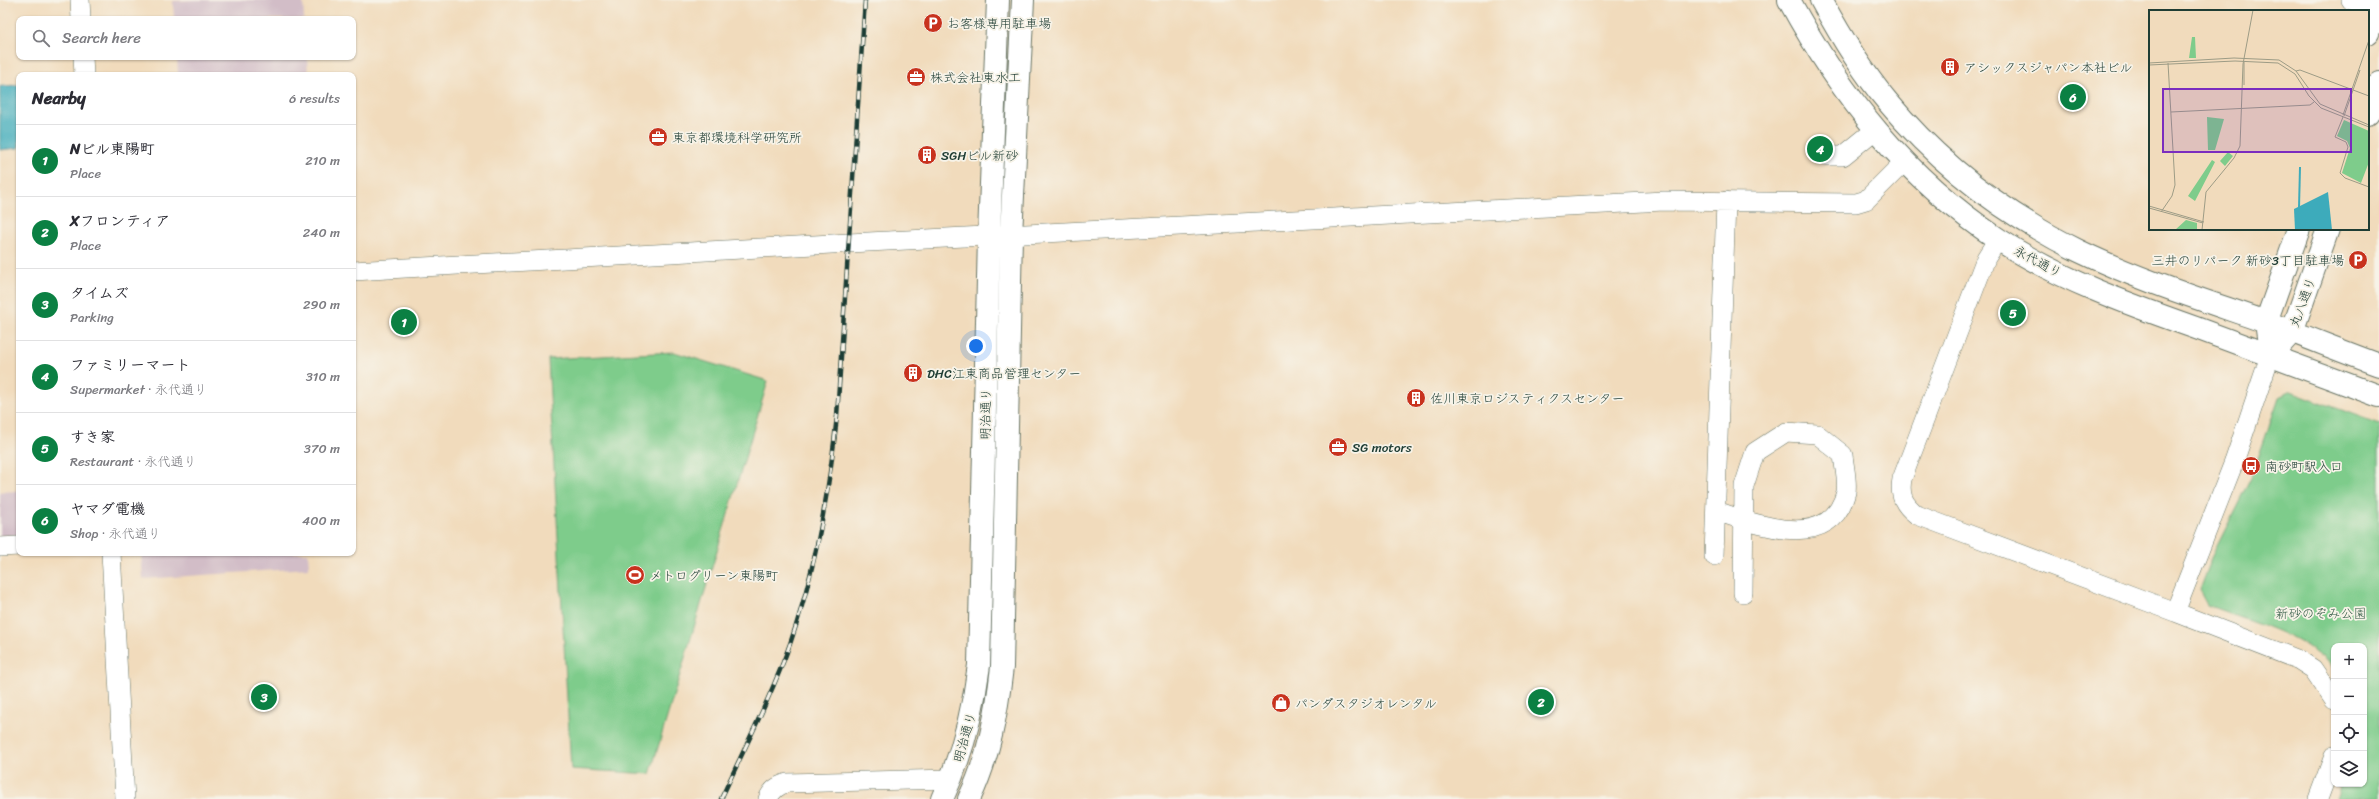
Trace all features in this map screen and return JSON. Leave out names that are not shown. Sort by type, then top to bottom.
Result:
[{"type":"main road","name":"明治通り","points":[[942,799],[951,779],[970,718],[979,665],[989,236],[998,0]]},
{"type":"main road","name":"明治通り","points":[[969,799],[987,753],[999,697],[1002,667],[1011,235],[1023,0]]},
{"type":"main road","name":"永代通り","points":[[1789,0],[1812,42],[1838,83],[1876,130],[1904,162],[1934,191],[1998,240],[2036,262],[2108,295],[2379,396]]},
{"type":"main road","points":[[1821,0],[1861,67],[1886,101],[1922,140],[1984,194],[2046,233],[2080,251],[2163,286],[2266,322],[2379,365]]},
{"type":"main road","points":[[2369,30],[2378,7]]},
{"type":"main road","points":[[2369,111],[2379,83]]},
{"type":"main road","name":"丸八通り","points":[[2270,356],[2266,322],[2299,230]]},
{"type":"main road","name":"丸八通り","points":[[2270,356],[2292,332],[2328,230]]},
{"type":"street","points":[[80,0],[81,16]]},
{"type":"street","points":[[2351,0],[2378,7]]},
{"type":"street","points":[[83,60],[84,72]]},
{"type":"street","points":[[1828,156],[1843,156],[1876,130]]},
{"type":"street","points":[[356,271],[1664,201],[1856,203],[1866,200],[1904,162]]},
{"type":"street","points":[[1714,556],[1726,201]]},
{"type":"street","points":[[1998,240],[1986,258],[1902,479],[1900,491],[1903,501],[1917,515],[2298,660],[2313,669],[2331,696]]},
{"type":"street","points":[[2175,612],[2234,462],[2270,356]]},
{"type":"street","points":[[1716,512],[1738,518],[1746,521],[1769,528],[1804,531],[1832,519],[1846,491],[1843,455],[1817,434],[1786,432],[1755,452],[1744,486],[1744,493],[1744,509],[1744,516],[1744,524],[1744,539],[1743,593]]},
{"type":"street","points":[[0,547],[16,546]]},
{"type":"street","points":[[111,556],[125,799]]},
{"type":"street","points":[[2318,799],[2331,764]]},
{"type":"street","points":[[768,799],[771,792],[779,785],[786,783],[951,779]]},
{"type":"shaded area","points":[[303,0],[304,16],[174,16],[173,1]]},
{"type":"shaded area","points":[[177,60],[307,60],[308,72],[178,72]]},
{"type":"shaded area","points":[[16,491],[16,535],[0,536],[0,492]]},
{"type":"shaded area","points":[[141,556],[308,556],[309,568],[143,579]]},
{"type":"green space","name":"メトログリーン東陽町","points":[[674,352],[768,381],[650,774],[571,769],[548,359]]},
{"type":"green space","name":"新砂のぞみ公園","points":[[2291,391],[2379,424],[2379,799],[2336,799],[2340,787],[2367,787],[2367,643],[2331,643],[2331,665],[2321,656],[2291,637],[2258,623],[2207,605],[2199,590],[2211,558],[2252,476],[2279,397]]},
{"type":"water","points":[[16,85],[16,148],[0,150],[0,86]]},
{"type":"railway","points":[[721,799],[784,661],[808,585],[826,502],[837,416],[865,0]]},
{"type":"place","name":"お客様専用駐車場","points":[[933,23]]},
{"type":"place","name":"アシックスジャパン本社ビル","points":[[1950,67]]},
{"type":"place","name":"株式会社東水工","points":[[916,77]]},
{"type":"place","name":"ヤマダ電機","points":[[2073,97]]},
{"type":"place","name":"東京都環境科学研究所","points":[[658,137]]},
{"type":"place","name":"ファミリーマート","points":[[1820,149]]},
{"type":"place","name":"SGHビル新砂","points":[[927,155]]},
{"type":"place","name":"三井のリパーク 新砂3丁目駐車場","points":[[2358,260]]},
{"type":"place","name":"すき家","points":[[2013,313]]},
{"type":"place","name":"Nビル東陽町","points":[[404,322]]},
{"type":"place","name":"DHC江東商品管理センター","points":[[913,373]]},
{"type":"place","name":"佐川東京ロジスティクスセンター","points":[[1416,398]]},
{"type":"place","name":"SG motors","points":[[1338,447]]},
{"type":"place","name":"南砂町駅入口","points":[[2251,466]]},
{"type":"place","name":"メトログリーン東陽町","points":[[635,575]]},
{"type":"place","name":"タイムズ","points":[[264,697]]},
{"type":"place","name":"Xフロンティア","points":[[1541,702]]},
{"type":"place","name":"パンダスタジオレンタル","points":[[1281,703]]}]
